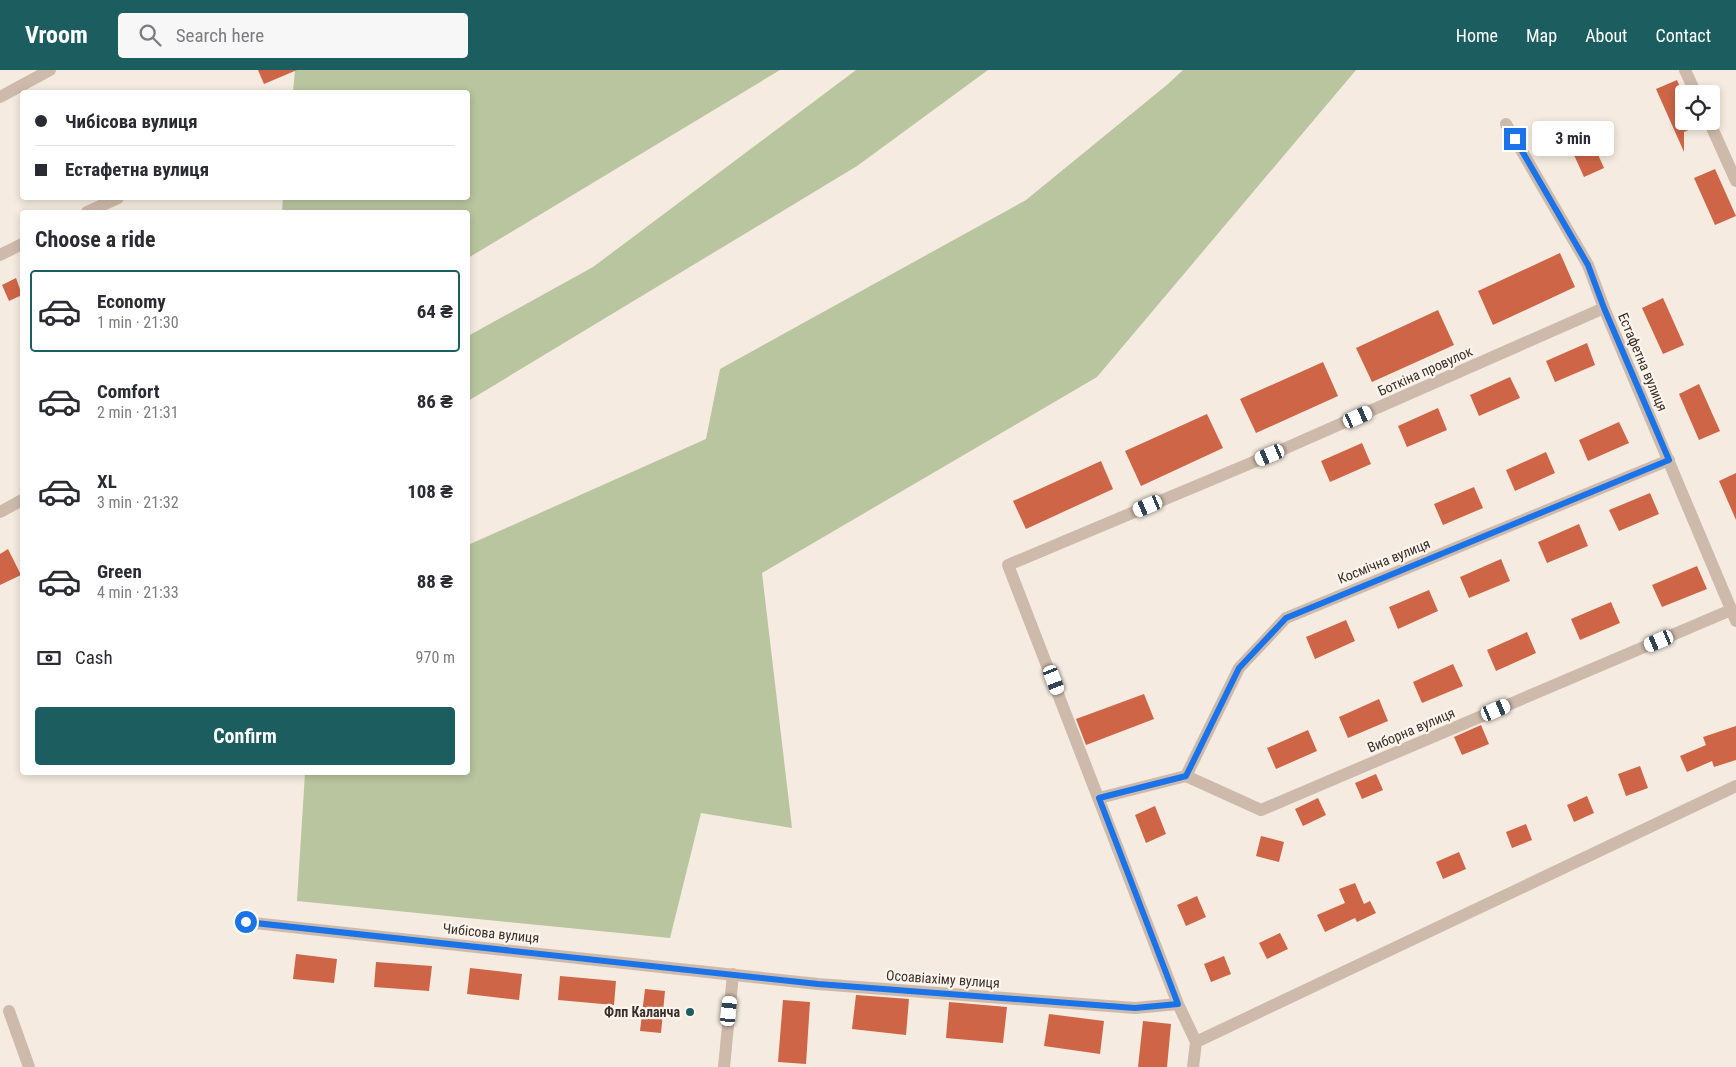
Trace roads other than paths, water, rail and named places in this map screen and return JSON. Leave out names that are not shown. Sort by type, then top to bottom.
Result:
[{"type":"street","points":[[0,97],[50,70]]},
{"type":"street","points":[[1685,70],[1692,85]]},
{"type":"street","name":"Естафетна вулиця","points":[[1506,124],[1588,265],[1604,308],[1734,615]]},
{"type":"street","points":[[1712,130],[1736,181]]},
{"type":"street","points":[[91,210],[114,200]]},
{"type":"street","points":[[0,255],[20,245]]},
{"type":"street","name":"Боткіна провулок","points":[[1099,798],[1008,565],[1262,459],[1604,308]]},
{"type":"street","name":"Космічна вулиця","points":[[1186,776],[1239,668],[1286,618],[1669,460]]},
{"type":"street","points":[[0,512],[20,501]]},
{"type":"street","name":"Виборна вулиця","points":[[1186,776],[1261,810],[1734,615]]},
{"type":"street","points":[[1186,776],[1099,798],[1178,1004],[1196,1042],[1193,1067]]},
{"type":"street","points":[[1196,1042],[1736,786]]},
{"type":"street","name":"Чибісова вулиця","points":[[246,922],[733,974]]},
{"type":"street","points":[[724,1067],[733,974]]},
{"type":"street","name":"Осоавіахіму вулиця","points":[[733,974],[818,984],[1135,1008],[1178,1004]]},
{"type":"street","points":[[9,1011],[29,1067]]},
{"type":"place","name":"Флп Каланча","points":[[690,1012]]}]
